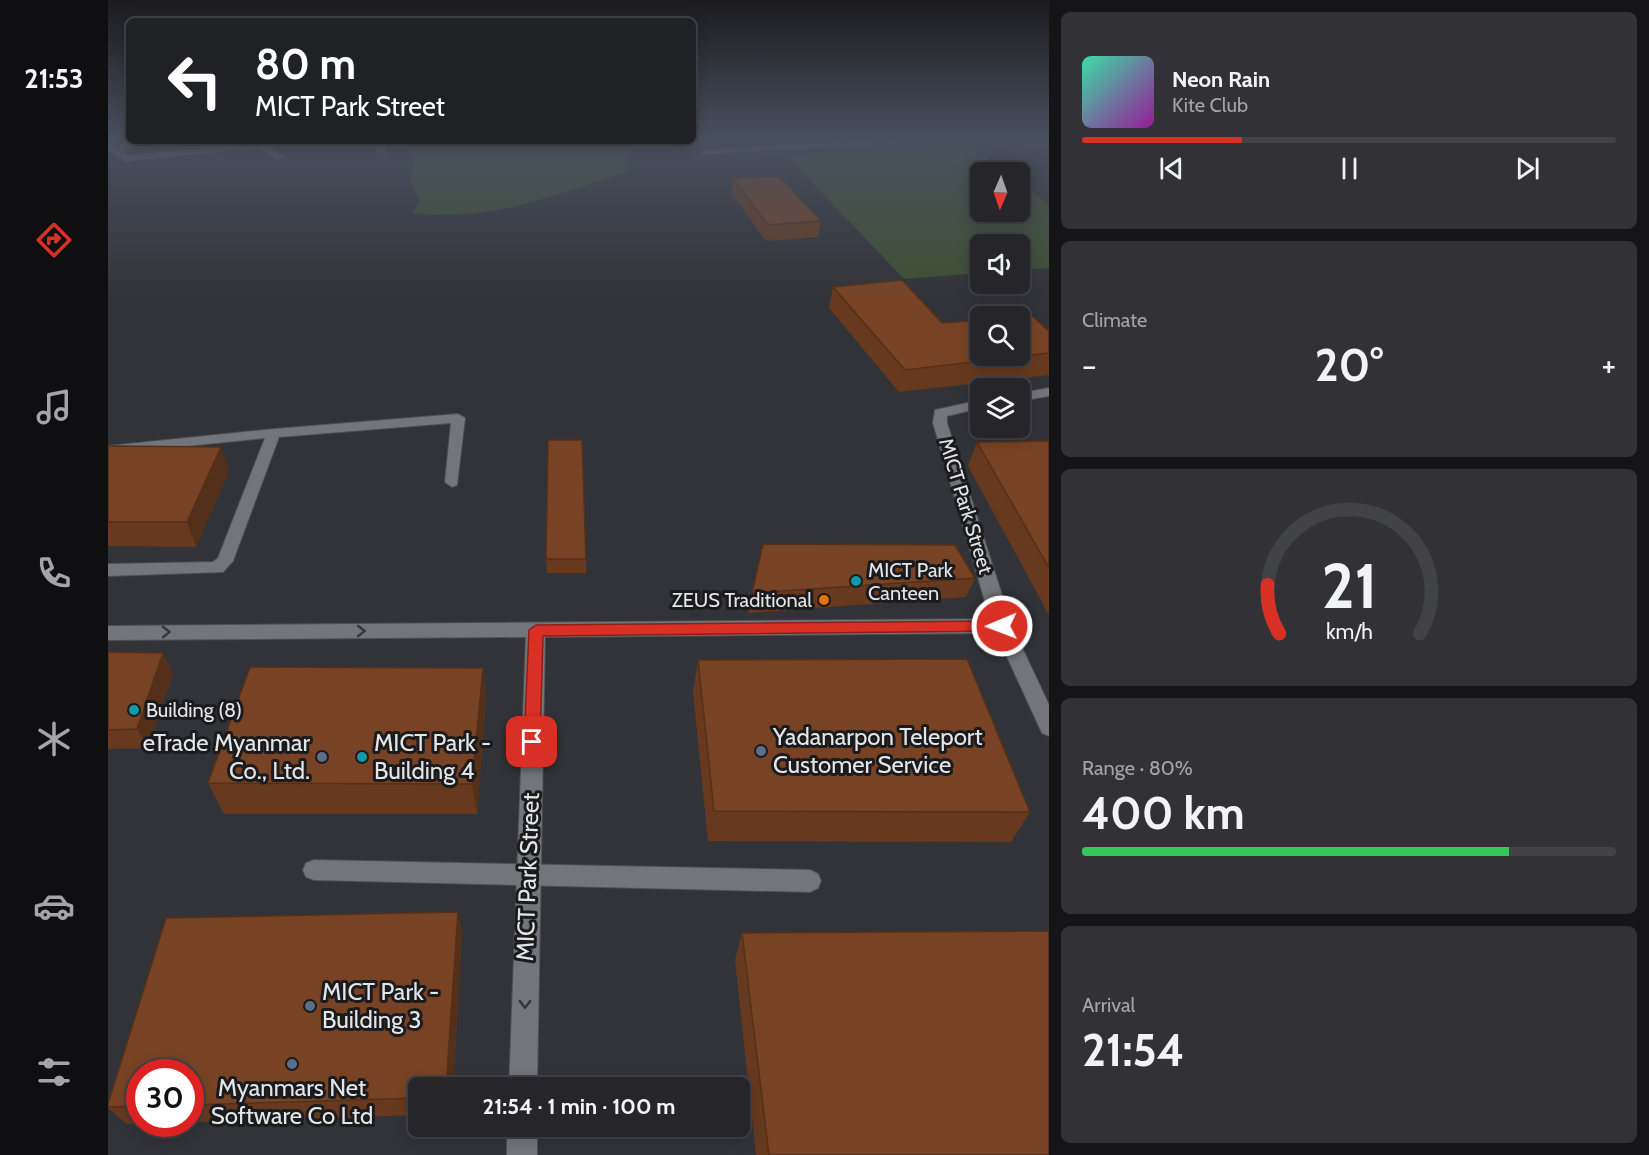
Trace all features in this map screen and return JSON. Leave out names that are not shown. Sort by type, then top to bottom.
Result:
[{"type":"street","points":[[1030,395],[1049,392]]},
{"type":"street","name":"MICT Park Street","points":[[970,406],[940,413],[940,423],[1002,626],[1049,728]]},
{"type":"street","points":[[108,633],[1002,626]]},
{"type":"street","name":"MICT Park Street","points":[[523,1077],[536,630]]},
{"type":"street","points":[[522,1137],[522,1155]]},
{"type":"lane","points":[[108,450],[274,433],[458,418],[452,482]]},
{"type":"lane","points":[[108,570],[217,568],[225,561],[274,433]]},
{"type":"lane","points":[[314,870],[810,881]]},
{"type":"green space","points":[[416,193],[564,193],[521,205],[467,214],[413,213],[420,199]]},
{"type":"green space","points":[[822,193],[970,193],[970,222],[1030,222],[1030,193],[1034,193],[1049,204],[1049,268],[1030,269],[1030,234],[970,234],[970,274],[904,279]]},
{"type":"building","points":[[743,193],[795,193],[821,221],[768,225]]},
{"type":"building","points":[[902,280],[942,323],[970,321],[970,362],[905,370],[833,287]]},
{"type":"building","points":[[1030,316],[1049,331],[1049,353],[1030,355]]},
{"type":"building","points":[[548,440],[582,440],[586,559],[546,559]]},
{"type":"building","points":[[1049,441],[1049,568],[977,442]]},
{"type":"building","points":[[108,446],[221,447],[187,522],[108,522]]},
{"type":"building","points":[[763,544],[955,545],[975,578],[752,593]]},
{"type":"building","points":[[108,652],[163,653],[137,729],[108,730]]},
{"type":"building","points":[[967,659],[1030,812],[714,811],[698,660]]},
{"type":"building","name":"MICT Park - Building 4","points":[[250,667],[483,668],[472,784],[208,783]]},
{"type":"building","name":"MICT Park - Building 3","points":[[458,912],[447,1077],[408,1077],[408,1098],[204,1105],[204,1059],[126,1059],[126,1106],[108,1107],[166,918]]},
{"type":"building","points":[[1049,931],[1049,1155],[769,1155],[742,933]]},
{"type":"place","name":"MICT Park Canteen","points":[[856,581]]},
{"type":"place","name":"ZEUS Traditional","points":[[824,600]]},
{"type":"place","name":"Building (8)","points":[[134,710]]},
{"type":"place","name":"Yadanarpon Teleport Customer Service","points":[[761,751]]},
{"type":"place","name":"eTrade Myanmar Co., Ltd.","points":[[322,757]]},
{"type":"place","name":"MICT Park - Building 4","points":[[362,757]]},
{"type":"place","name":"MICT Park - Building 3","points":[[310,1006]]},
{"type":"place","name":"Myanmars Net Software Co Ltd","points":[[292,1064]]},
{"type":"route","points":[[532,742],[536,630],[1002,626]]}]
